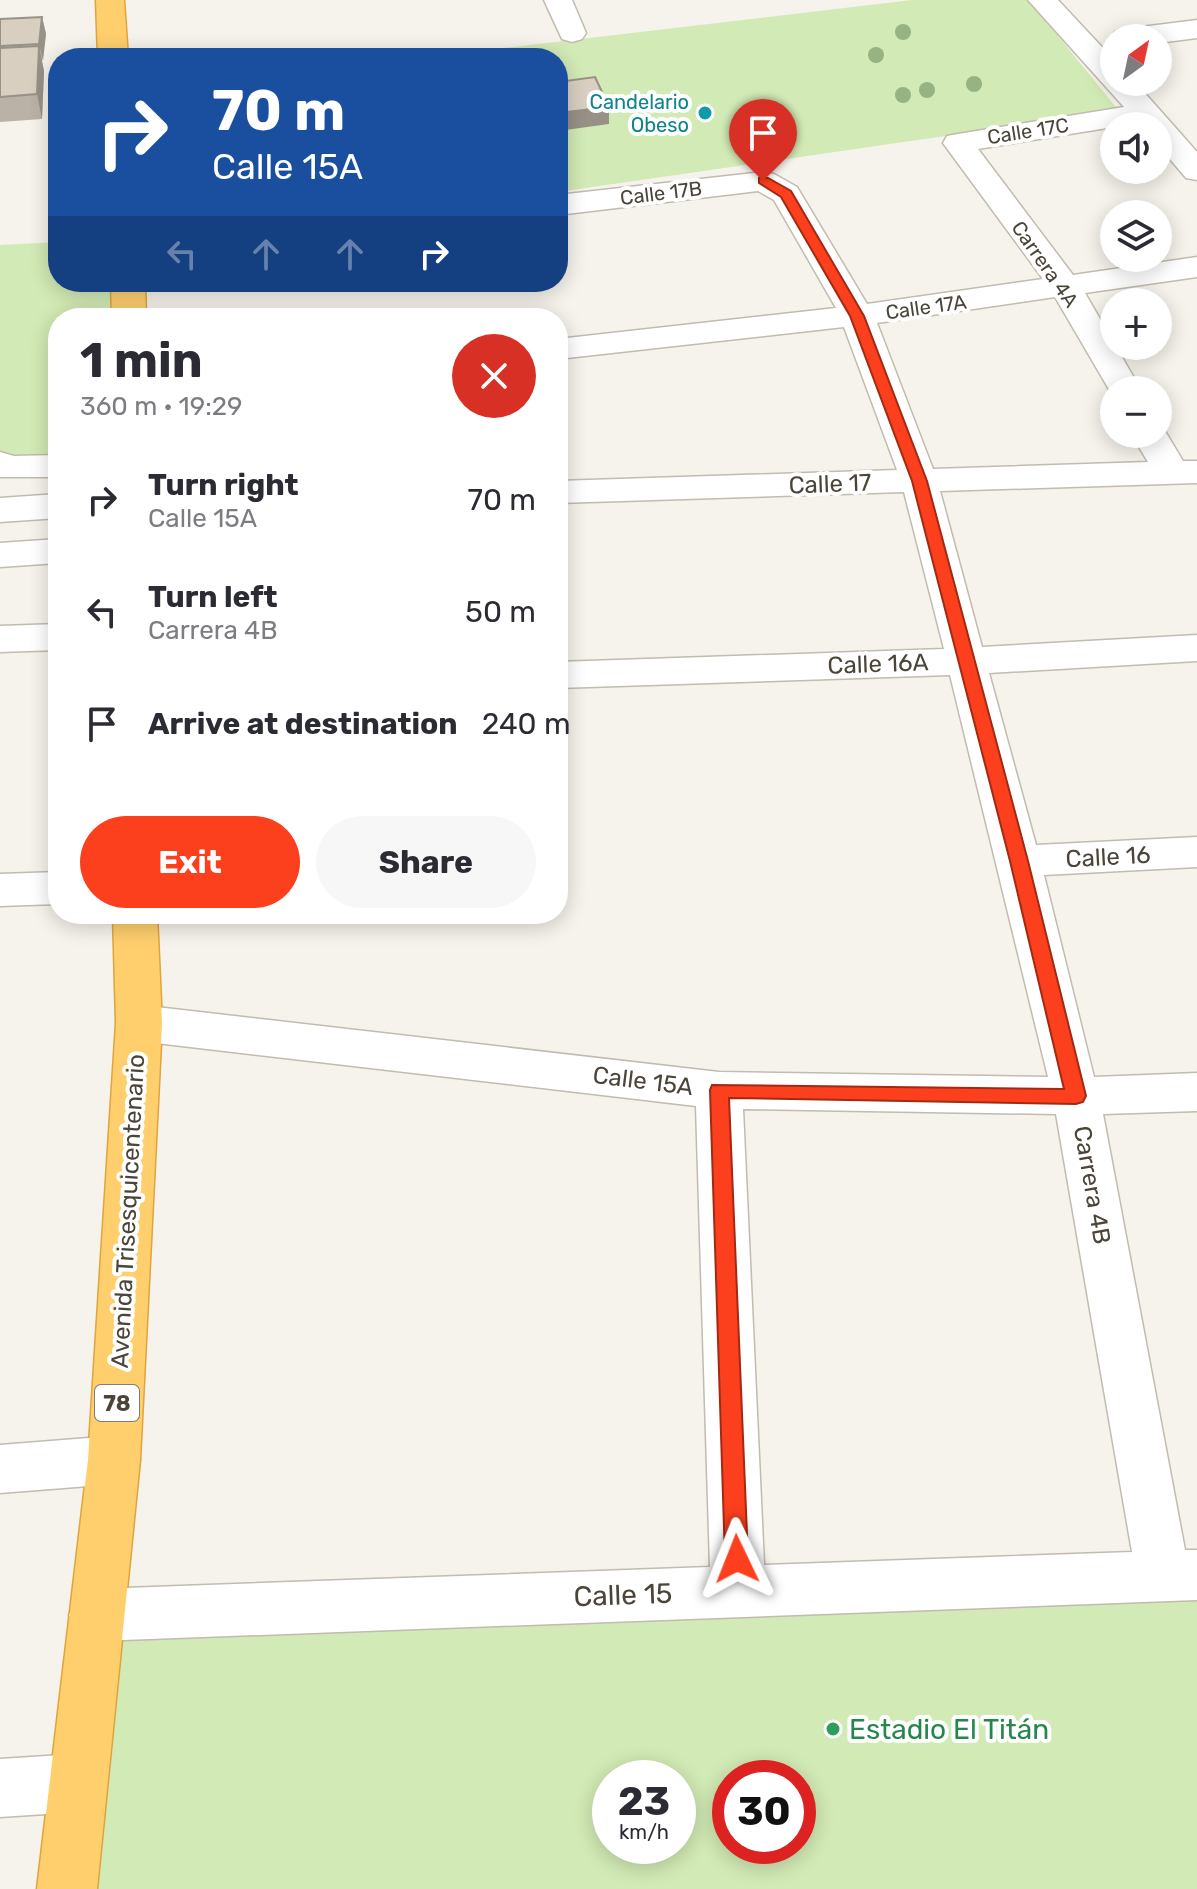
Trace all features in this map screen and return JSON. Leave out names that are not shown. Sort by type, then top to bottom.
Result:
[{"type":"highway","points":[[110,0],[112,48]]},
{"type":"highway","name":"Avenida Trisesquicentenario","points":[[67,1889],[114,1460],[139,1023],[135,924]]},
{"type":"street","points":[[558,0],[572,33]]},
{"type":"street","points":[[1042,0],[1100,62]]},
{"type":"street","points":[[1172,32],[1197,29]]},
{"type":"street","points":[[1083,43],[1100,41]]},
{"type":"street","points":[[1132,96],[1147,112]]},
{"type":"street","name":"Calle 17C","points":[[958,143],[1100,120]]},
{"type":"street","points":[[1172,142],[1197,171]]},
{"type":"street","name":"Carrera 4A","points":[[958,143],[1066,288],[1116,376]]},
{"type":"street","name":"Calle 17B","points":[[568,204],[763,181]]},
{"type":"street","name":"Carrera 4B","points":[[763,181],[786,194],[857,316],[919,481],[1019,861],[1076,1096],[1180,1575]]},
{"type":"street","name":"Calle 17A","points":[[568,348],[857,316],[1197,267]]},
{"type":"street","points":[[1162,448],[1184,472]]},
{"type":"street","points":[[0,463],[6,467],[48,466]]},
{"type":"street","name":"Calle 17","points":[[568,492],[1184,472]]},
{"type":"street","points":[[0,510],[48,507]]},
{"type":"street","points":[[0,555],[48,552]]},
{"type":"street","points":[[0,639],[48,637]]},
{"type":"street","name":"Calle 16A","points":[[568,675],[966,661],[1197,648]]},
{"type":"street","name":"Calle 16","points":[[1019,861],[1197,852]]},
{"type":"street","points":[[0,890],[48,888]]},
{"type":"street","name":"Calle 15A","points":[[139,1023],[719,1090],[1076,1096],[1197,1092]]},
{"type":"street","points":[[719,1090],[738,1591]]},
{"type":"street","points":[[0,1469],[114,1460]]},
{"type":"street","name":"Calle 15","points":[[97,1615],[1180,1575]]},
{"type":"street","points":[[0,1788],[77,1783]]},
{"type":"green space","points":[[912,0],[1029,0],[1100,88],[1100,96],[1107,96],[1119,111],[568,191],[568,48],[504,48]]},
{"type":"green space","points":[[48,243],[48,292],[128,292],[129,308],[48,308],[48,465],[0,463],[0,245]]},
{"type":"green space","points":[[1197,1577],[1197,1889],[68,1889],[97,1615]]},
{"type":"building","points":[[42,17],[39,44],[0,46],[0,19]]},
{"type":"building","points":[[39,46],[37,94],[0,97],[0,48]]},
{"type":"building","points":[[595,77],[609,107],[568,112],[568,81]]},
{"type":"place","name":"Candelario Obeso","points":[[705,113]]},
{"type":"place","name":"Estadio El Titán","points":[[833,1729]]},
{"type":"route","points":[[737,1559],[719,1090],[1076,1096],[1019,861],[919,481],[857,316],[786,194],[763,181]]}]
